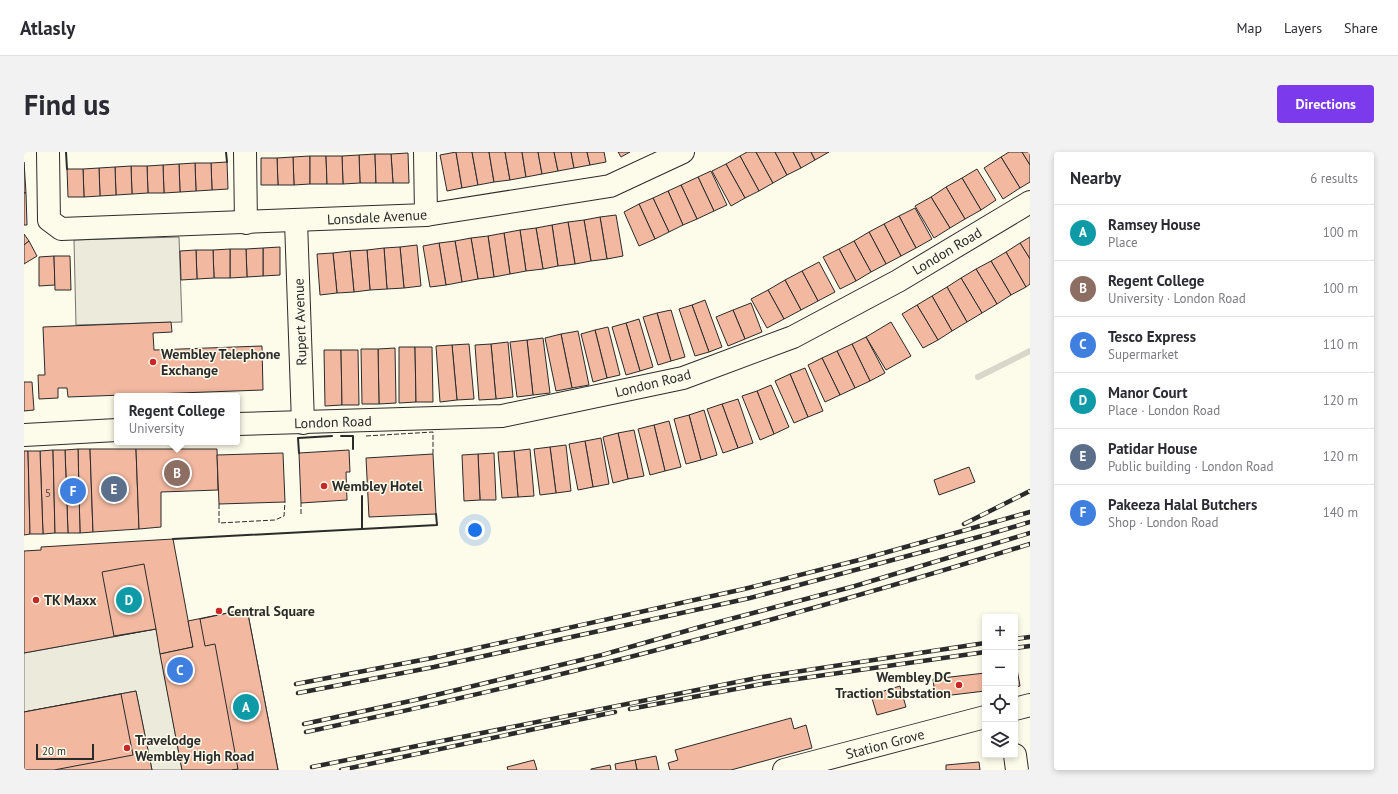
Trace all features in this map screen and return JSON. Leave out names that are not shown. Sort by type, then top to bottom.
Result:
[{"type":"street","name":"Lonsdale Avenue","points":[[48,152],[49,220],[61,229],[426,215],[610,186],[683,152]]},
{"type":"street","points":[[245,152],[246,223]]},
{"type":"street","points":[[425,152],[426,215]]},
{"type":"street","name":"London Road","points":[[240,424],[502,416],[684,378],[793,337],[898,281],[1030,202]]},
{"type":"street","name":"Rupert Avenue","points":[[296,221],[303,423]]},
{"type":"street","points":[[24,435],[114,430]]},
{"type":"street","points":[[1018,708],[1030,705]]},
{"type":"street","name":"Station Grove","points":[[784,770],[982,718]]},
{"type":"street","points":[[1015,758],[1017,770]]},
{"type":"shaded area","points":[[179,237],[182,322],[76,325],[74,240]]},
{"type":"shaded area","points":[[156,629],[182,770],[152,770],[136,691],[24,712],[24,653]]},
{"type":"building","points":[[456,152],[462,188],[447,191],[440,155]]},
{"type":"building","points":[[456,152],[472,152],[478,185],[462,188]]},
{"type":"building","points":[[472,152],[489,152],[494,182],[478,185]]},
{"type":"building","points":[[489,152],[505,152],[510,180],[494,182]]},
{"type":"building","points":[[505,152],[522,152],[526,177],[510,180]]},
{"type":"building","points":[[522,152],[538,152],[542,174],[526,177]]},
{"type":"building","points":[[538,152],[554,152],[558,171],[542,174]]},
{"type":"building","points":[[554,152],[571,152],[574,168],[558,171]]},
{"type":"building","points":[[571,152],[587,152],[590,165],[574,168]]},
{"type":"building","points":[[587,152],[604,152],[606,162],[590,165]]},
{"type":"building","points":[[618,152],[630,152],[621,157]]},
{"type":"building","points":[[747,152],[756,152],[773,183],[759,191],[740,156]]},
{"type":"building","points":[[756,152],[775,152],[787,175],[773,183]]},
{"type":"building","points":[[775,152],[793,152],[801,168],[787,175]]},
{"type":"building","points":[[793,152],[811,152],[815,160],[801,168]]},
{"type":"building","points":[[811,152],[829,152],[815,160]]},
{"type":"building","points":[[1009,152],[1022,152],[1030,165],[1030,182],[1020,188],[1001,157]]},
{"type":"building","points":[[1022,152],[1030,152],[1030,165]]},
{"type":"building","points":[[408,153],[409,183],[393,183],[391,154]]},
{"type":"building","points":[[375,154],[376,183],[360,183],[359,155]]},
{"type":"building","points":[[375,154],[391,154],[393,183],[376,183]]},
{"type":"building","points":[[359,155],[360,183],[343,184],[342,156]]},
{"type":"building","points":[[310,156],[310,184],[294,185],[293,157]]},
{"type":"building","points":[[310,156],[326,156],[327,184],[310,184]]},
{"type":"building","points":[[326,156],[342,156],[343,184],[327,184]]},
{"type":"building","points":[[740,156],[759,191],[745,198],[726,164]]},
{"type":"building","points":[[293,157],[294,185],[278,185],[277,158]]},
{"type":"building","points":[[1001,157],[1020,188],[1003,199],[984,168]]},
{"type":"building","points":[[261,158],[277,158],[278,185],[261,185]]},
{"type":"building","points":[[24,162],[26,193],[24,193]]},
{"type":"building","points":[[227,162],[228,189],[212,190],[211,163]]},
{"type":"building","points":[[195,163],[211,163],[212,190],[196,191]]},
{"type":"building","points":[[195,163],[196,191],[180,192],[179,164]]},
{"type":"building","points":[[179,164],[180,192],[164,193],[163,165]]},
{"type":"building","points":[[726,164],[745,198],[731,206],[712,171]]},
{"type":"building","points":[[163,165],[164,193],[148,193],[147,166]]},
{"type":"building","points":[[131,166],[147,166],[148,193],[132,194]]},
{"type":"building","points":[[131,166],[132,194],[116,195],[115,167]]},
{"type":"building","points":[[115,167],[116,195],[100,196],[99,168]]},
{"type":"building","points":[[99,168],[100,196],[84,197],[83,169]]},
{"type":"building","points":[[67,169],[83,169],[84,197],[68,197]]},
{"type":"building","points":[[977,169],[996,200],[981,210],[962,178]]},
{"type":"building","points":[[711,171],[727,205],[714,211],[698,177]]},
{"type":"building","points":[[698,177],[714,211],[697,219],[681,185]]},
{"type":"building","points":[[962,178],[981,210],[965,219],[946,187]]},
{"type":"building","points":[[681,185],[697,219],[683,225],[668,191]]},
{"type":"building","points":[[946,187],[965,219],[950,228],[931,197]]},
{"type":"building","points":[[668,191],[683,225],[669,232],[653,198]]},
{"type":"building","points":[[24,193],[26,193],[27,225],[24,225]]},
{"type":"building","points":[[931,197],[950,228],[934,238],[915,206]]},
{"type":"building","points":[[653,198],[669,232],[655,239],[639,204]]},
{"type":"building","points":[[639,204],[655,239],[639,246],[624,212]]},
{"type":"building","points":[[915,208],[932,239],[916,248],[899,216]]},
{"type":"building","points":[[616,215],[623,256],[607,259],[600,217]]},
{"type":"building","points":[[899,216],[916,248],[901,256],[884,224]]},
{"type":"building","points":[[600,217],[607,259],[591,261],[584,220]]},
{"type":"building","points":[[584,220],[591,261],[575,264],[568,222]]},
{"type":"building","points":[[568,222],[575,264],[558,266],[552,225]]},
{"type":"building","points":[[884,224],[901,256],[886,264],[869,232]]},
{"type":"building","points":[[552,225],[558,266],[543,269],[536,228]]},
{"type":"building","points":[[536,228],[543,269],[526,271],[520,230]]},
{"type":"building","points":[[520,230],[526,271],[510,274],[504,233]]},
{"type":"building","points":[[869,232],[886,264],[871,272],[854,241]]},
{"type":"building","points":[[504,233],[510,274],[494,277],[488,236]]},
{"type":"building","points":[[24,234],[29,241],[24,245]]},
{"type":"building","points":[[488,236],[494,277],[478,279],[471,238]]},
{"type":"building","points":[[1030,237],[1030,259],[1020,243]]},
{"type":"building","points":[[471,238],[478,279],[462,282],[455,241]]},
{"type":"building","points":[[29,241],[37,256],[24,264],[24,245]]},
{"type":"building","points":[[455,241],[462,282],[446,285],[439,243]]},
{"type":"building","points":[[854,241],[871,272],[856,281],[839,249]]},
{"type":"building","points":[[439,243],[446,285],[430,287],[423,246]]},
{"type":"building","points":[[1020,243],[1030,259],[1030,284],[1026,287],[1006,252]]},
{"type":"building","points":[[417,245],[421,286],[404,288],[400,247]]},
{"type":"building","points":[[280,247],[280,275],[263,276],[263,248]]},
{"type":"building","points":[[400,247],[404,288],[387,289],[384,248]]},
{"type":"building","points":[[263,248],[263,276],[247,277],[246,249]]},
{"type":"building","points":[[384,248],[387,289],[370,290],[367,250]]},
{"type":"building","points":[[230,249],[246,249],[247,277],[230,278]]},
{"type":"building","points":[[230,249],[230,278],[214,278],[213,250]]},
{"type":"building","points":[[839,249],[856,281],[840,289],[823,257]]},
{"type":"building","points":[[196,250],[213,250],[214,278],[197,279]]},
{"type":"building","points":[[196,250],[197,279],[181,280],[180,251]]},
{"type":"building","points":[[367,250],[370,290],[354,292],[350,251]]},
{"type":"building","points":[[350,251],[354,292],[337,293],[333,253]]},
{"type":"building","points":[[1006,252],[1026,287],[1011,295],[991,261]]},
{"type":"building","points":[[333,253],[337,293],[320,295],[317,254]]},
{"type":"building","points":[[54,256],[55,285],[39,286],[39,257]]},
{"type":"building","points":[[54,256],[70,256],[71,290],[55,290]]},
{"type":"building","points":[[991,261],[1011,295],[997,304],[976,269]]},
{"type":"building","points":[[819,262],[835,292],[818,301],[802,271]]},
{"type":"building","points":[[976,269],[997,304],[982,313],[961,278]]},
{"type":"building","points":[[802,271],[818,301],[801,310],[785,280]]},
{"type":"building","points":[[961,278],[982,313],[967,322],[947,287]]},
{"type":"building","points":[[785,280],[801,310],[784,319],[768,290]]},
{"type":"building","points":[[947,287],[967,322],[952,331],[932,296]]},
{"type":"building","points":[[768,290],[784,319],[767,328],[751,299]]},
{"type":"building","points":[[932,296],[952,331],[938,340],[917,305]]},
{"type":"building","points":[[705,300],[722,347],[709,352],[692,305]]},
{"type":"building","points":[[751,303],[762,332],[745,339],[733,310]]},
{"type":"building","points":[[692,305],[709,352],[695,356],[679,309]]},
{"type":"building","points":[[917,305],[938,340],[923,348],[902,314]]},
{"type":"building","points":[[671,310],[685,357],[671,361],[657,313]]},
{"type":"building","points":[[733,310],[745,339],[728,346],[716,317]]},
{"type":"building","points":[[657,313],[671,361],[658,365],[643,317]]},
{"type":"building","points":[[639,319],[653,367],[640,371],[626,323]]},
{"type":"building","name":"Wembley Telephone Exchange","points":[[171,322],[172,332],[153,333],[154,350],[262,346],[263,390],[179,393],[114,393],[114,395],[68,397],[67,388],[58,388],[58,398],[39,399],[38,375],[45,375],[43,327]]},
{"type":"building","points":[[891,322],[911,356],[886,370],[866,337]]},
{"type":"building","points":[[626,323],[640,371],[626,375],[612,327]]},
{"type":"building","points":[[608,327],[620,375],[607,378],[595,330]]},
{"type":"building","points":[[595,330],[607,378],[593,382],[581,334]]},
{"type":"building","points":[[578,331],[589,385],[572,388],[561,334]]},
{"type":"building","points":[[561,334],[572,388],[556,391],[545,338]]},
{"type":"building","points":[[866,337],[885,373],[870,381],[852,344]]},
{"type":"building","points":[[543,338],[550,393],[533,395],[527,340]]},
{"type":"building","points":[[527,340],[533,395],[517,397],[510,342]]},
{"type":"building","points":[[508,342],[513,397],[496,399],[491,344]]},
{"type":"building","points":[[469,344],[474,399],[457,400],[452,345]]},
{"type":"building","points":[[491,344],[496,399],[479,400],[475,345]]},
{"type":"building","points":[[852,344],[870,381],[855,388],[837,351]]},
{"type":"building","points":[[452,345],[457,400],[440,402],[436,346]]},
{"type":"building","points":[[399,347],[415,347],[416,402],[399,403]]},
{"type":"building","points":[[415,347],[432,347],[433,402],[416,402]]},
{"type":"building","points":[[395,348],[396,403],[379,404],[378,349]]},
{"type":"building","points":[[361,349],[378,349],[379,404],[362,404]]},
{"type":"building","points":[[324,350],[341,350],[342,405],[325,406]]},
{"type":"building","points":[[341,350],[358,350],[359,405],[342,405]]},
{"type":"building","points":[[837,351],[855,388],[840,395],[822,358]]},
{"type":"building","points":[[822,358],[840,395],[825,402],[808,365]]},
{"type":"building","points":[[805,368],[823,411],[808,417],[790,374]]},
{"type":"building","points":[[790,374],[808,417],[794,423],[775,381]]},
{"type":"building","points":[[24,382],[32,382],[34,410],[24,411]]},
{"type":"building","points":[[771,385],[789,427],[774,434],[757,391]]},
{"type":"building","points":[[757,391],[774,434],[760,440],[742,396]]},
{"type":"building","points":[[738,399],[753,443],[738,448],[722,404]]},
{"type":"building","points":[[722,404],[738,448],[723,453],[707,409]]},
{"type":"building","points":[[704,410],[717,455],[701,460],[689,415]]},
{"type":"building","points":[[689,415],[701,460],[686,464],[674,419]]},
{"type":"building","points":[[669,421],[681,467],[665,471],[654,425]]},
{"type":"building","points":[[654,425],[665,471],[650,475],[638,429]]},
{"type":"building","points":[[634,430],[644,476],[628,479],[618,433]]},
{"type":"building","points":[[618,433],[628,479],[613,483],[603,437]]},
{"type":"building","points":[[601,438],[609,484],[593,487],[585,441]]},
{"type":"building","points":[[585,441],[593,487],[578,490],[569,444]]},
{"type":"building","points":[[566,445],[571,491],[556,493],[550,447]]},
{"type":"building","points":[[550,447],[556,493],[540,495],[534,449]]},
{"type":"building","points":[[78,449],[90,449],[93,532],[80,533]]},
{"type":"building","points":[[78,449],[80,533],[68,533],[65,450]]},
{"type":"building","points":[[90,449],[136,449],[139,529],[93,532]]},
{"type":"building","points":[[136,449],[217,449],[218,490],[161,492],[161,527],[139,529]]},
{"type":"building","points":[[530,449],[534,496],[518,497],[514,451]]},
{"type":"building","points":[[53,450],[55,533],[43,534],[40,451]]},
{"type":"building","points":[[53,450],[65,450],[68,533],[55,533]]},
{"type":"building","name":"Wembley Hotel","points":[[349,450],[350,472],[346,472],[347,500],[301,503],[299,453]]},
{"type":"building","points":[[24,451],[28,451],[30,534],[24,535]]},
{"type":"building","points":[[28,451],[40,451],[43,534],[30,534]]},
{"type":"building","points":[[514,451],[518,497],[502,498],[498,452]]},
{"type":"building","points":[[283,453],[285,502],[219,504],[217,455]]},
{"type":"building","points":[[494,453],[496,500],[480,500],[478,454]]},
{"type":"building","points":[[433,454],[436,514],[369,517],[366,458]]},
{"type":"building","points":[[478,454],[480,500],[464,501],[462,455]]},
{"type":"building","points":[[969,467],[975,482],[939,495],[934,480]]},
{"type":"building","points":[[173,539],[193,647],[160,654],[156,629],[24,653],[24,551],[41,550],[41,547]]},
{"type":"building","points":[[144,564],[156,629],[114,636],[102,572]]},
{"type":"building","points":[[247,609],[278,770],[182,770],[160,654],[193,647],[188,621]]},
{"type":"building","points":[[247,609],[278,770],[232,770],[238,769],[215,644],[205,646],[200,619]]},
{"type":"building","name":"Wembley DC Traction Substation","points":[[982,673],[982,691],[935,697],[933,679]]},
{"type":"building","points":[[1018,675],[1020,686],[1018,686]]},
{"type":"building","points":[[900,686],[906,707],[877,715],[871,695]]},
{"type":"building","points":[[136,691],[152,770],[24,770],[24,712]]},
{"type":"building","points":[[121,694],[133,755],[54,770],[24,770],[24,712]]},
{"type":"building","points":[[791,718],[794,729],[806,725],[812,748],[731,770],[670,770],[668,763],[678,760],[675,750]]},
{"type":"building","points":[[656,756],[659,770],[637,770],[635,760]]},
{"type":"building","points":[[534,760],[537,770],[508,770],[507,767]]},
{"type":"building","points":[[635,760],[637,770],[616,770],[615,764]]},
{"type":"building","points":[[979,762],[980,770],[946,770],[946,765]]},
{"type":"building","points":[[610,765],[611,770],[591,770],[591,769]]},
{"type":"waterway","points":[[978,377],[1030,351]]},
{"type":"railway","points":[[964,524],[1030,491]]},
{"type":"railway","points":[[296,684],[432,658],[744,589],[859,560],[1030,512]]},
{"type":"railway","points":[[298,693],[434,667],[750,598],[1030,522]]},
{"type":"railway","points":[[304,724],[415,700],[602,655],[700,627],[855,586],[1030,533]]},
{"type":"railway","points":[[306,732],[489,692],[670,647],[761,623],[1030,544]]},
{"type":"railway","points":[[1018,639],[1030,637]]},
{"type":"railway","points":[[312,767],[762,677],[982,643]]},
{"type":"railway","points":[[1018,648],[1030,646]]},
{"type":"railway","points":[[630,709],[762,684],[982,652]]},
{"type":"railway","points":[[341,770],[615,712]]},
{"type":"fence","points":[[366,436],[433,432],[433,454]]},
{"type":"fence","points":[[219,504],[219,523],[275,520],[284,516],[285,502]]},
{"type":"fence","points":[[301,503],[301,514]]},
{"type":"wall","points":[[66,152],[67,169]]},
{"type":"wall","points":[[226,152],[227,162]]},
{"type":"wall","points":[[299,453],[298,438],[332,436]]},
{"type":"wall","points":[[341,436],[353,436],[353,449]]},
{"type":"wall","points":[[362,496],[362,529]]},
{"type":"wall","points":[[173,539],[437,525],[436,514]]},
{"type":"place","name":"Wembley Telephone Exchange","points":[[153,362]]},
{"type":"place","name":"Regent College","points":[[177,473]]},
{"type":"place","name":"Wembley Hotel","points":[[324,486]]},
{"type":"place","name":"Patidar House","points":[[114,489]]},
{"type":"place","name":"Pakeeza Halal Butchers","points":[[73,491]]},
{"type":"place","name":"TK Maxx","points":[[36,600]]},
{"type":"place","name":"Manor Court","points":[[129,600]]},
{"type":"place","name":"Central Square","points":[[219,611]]},
{"type":"place","name":"Tesco Express","points":[[180,670]]},
{"type":"place","name":"Wembley DC Traction Substation","points":[[959,685]]},
{"type":"place","name":"Ramsey House","points":[[246,707]]},
{"type":"place","name":"Travelodge Wembley High Road","points":[[127,748]]}]
